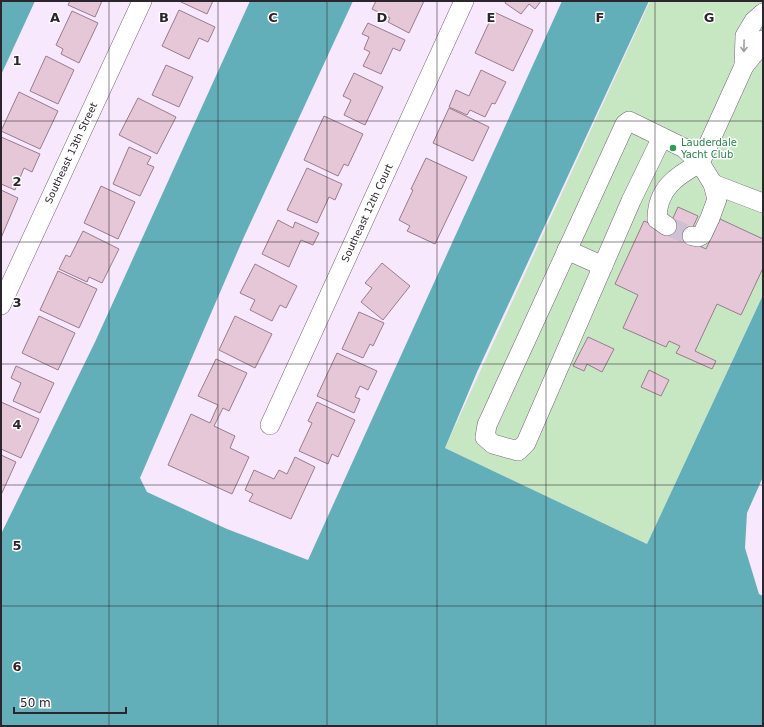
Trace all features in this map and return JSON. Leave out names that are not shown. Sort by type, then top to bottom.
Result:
[{"type":"street","name":"Southeast 13th Street","points":[[1,305],[142,1]]},
{"type":"street","name":"Southeast 12th Court","points":[[270,425],[464,1]]},
{"type":"street","points":[[744,66],[745,36],[754,21],[763,13]]},
{"type":"street","points":[[630,203],[662,219],[657,208],[666,188],[679,175],[700,163],[744,66],[762,44],[763,40]]},
{"type":"street","points":[[662,137],[602,266],[526,444],[518,451],[493,444],[485,437],[487,425],[625,124],[629,121],[662,137],[684,148],[700,163],[713,184],[717,199],[710,218],[702,235],[698,237],[692,236]]},
{"type":"street","points":[[713,184],[763,203]]},
{"type":"street","points":[[567,250],[602,266]]},
{"type":"green space","name":"Lauderdale Yacht Club","points":[[650,1],[763,1],[763,295],[647,544],[445,448]]},
{"type":"water","points":[[1,1],[35,1],[1,75]]},
{"type":"water","points":[[250,1],[353,1],[243,239],[140,478],[147,492],[227,529],[308,560],[562,1],[649,1],[477,372],[445,448],[647,544],[763,295],[763,477],[747,513],[745,548],[759,594],[763,596],[763,726],[1,726],[1,534],[95,342]]},
{"type":"building","points":[[70,1],[102,1],[95,17],[68,5]]},
{"type":"building","points":[[213,1],[207,14],[181,2]]},
{"type":"building","points":[[376,1],[424,1],[409,33],[388,22],[390,18],[372,9]]},
{"type":"building","points":[[506,1],[541,1],[535,9],[529,4],[521,14],[505,3]]},
{"type":"building","points":[[179,10],[215,27],[208,42],[199,38],[189,59],[162,46]]},
{"type":"building","points":[[72,11],[98,23],[79,63],[61,54],[63,49],[56,45]]},
{"type":"building","points":[[494,12],[533,30],[513,71],[475,53]]},
{"type":"building","points":[[368,23],[405,40],[400,51],[393,48],[381,74],[363,66],[370,52],[364,49],[369,37],[362,34]]},
{"type":"building","points":[[46,56],[74,70],[58,104],[30,91]]},
{"type":"building","points":[[166,65],[193,77],[179,107],[152,95]]},
{"type":"building","points":[[481,70],[506,82],[495,104],[492,103],[485,117],[470,110],[467,115],[449,107],[456,90],[469,96]]},
{"type":"building","points":[[354,73],[383,87],[365,125],[344,115],[351,100],[343,96]]},
{"type":"building","points":[[19,92],[58,111],[40,149],[1,131]]},
{"type":"building","points":[[138,98],[176,117],[157,154],[119,135]]},
{"type":"building","points":[[449,108],[489,127],[473,161],[433,143]]},
{"type":"building","points":[[324,116],[363,134],[348,166],[344,164],[338,176],[304,160]]},
{"type":"building","points":[[1,137],[40,154],[32,172],[24,168],[15,190],[1,184]]},
{"type":"building","points":[[129,147],[151,157],[147,164],[154,167],[140,196],[113,184]]},
{"type":"building","points":[[426,158],[467,177],[435,244],[407,231],[410,226],[399,220],[413,190],[411,189]]},
{"type":"building","points":[[307,168],[342,184],[335,200],[329,197],[317,223],[287,210]]},
{"type":"building","points":[[101,186],[135,202],[118,239],[84,223]]},
{"type":"building","points":[[1,190],[18,198],[1,238]]},
{"type":"building","points":[[678,207],[698,216],[687,240],[706,249],[720,219],[763,239],[763,268],[741,315],[717,304],[695,351],[716,361],[712,369],[676,353],[680,346],[669,341],[666,347],[623,328],[638,295],[615,284],[644,221],[667,231]]},
{"type":"building","points":[[278,220],[293,228],[295,222],[319,233],[313,245],[301,240],[289,267],[262,254]]},
{"type":"building","points":[[83,231],[119,249],[102,283],[89,277],[87,282],[59,269],[66,255],[70,257]]},
{"type":"building","points":[[382,263],[410,286],[383,320],[361,302],[372,288],[365,283]]},
{"type":"building","points":[[255,264],[297,286],[286,308],[280,305],[272,321],[250,310],[255,300],[240,293]]},
{"type":"building","points":[[58,271],[97,289],[79,328],[40,310]]},
{"type":"building","points":[[359,312],[384,323],[373,346],[370,344],[363,358],[342,349]]},
{"type":"building","points":[[39,316],[75,333],[58,370],[22,353]]},
{"type":"building","points":[[235,316],[272,334],[255,368],[219,350]]},
{"type":"building","points":[[588,337],[614,349],[602,372],[587,364],[584,371],[573,366]]},
{"type":"building","points":[[337,353],[377,371],[368,390],[360,386],[355,397],[360,399],[354,413],[317,396]]},
{"type":"building","points":[[216,359],[247,373],[229,411],[223,408],[214,426],[235,436],[230,448],[249,457],[232,494],[168,465],[191,414],[210,423],[218,405],[198,396]]},
{"type":"building","points":[[16,366],[54,383],[40,413],[13,401],[21,383],[11,378]]},
{"type":"building","points":[[649,370],[669,380],[661,396],[641,387]]},
{"type":"building","points":[[1,402],[39,419],[21,458],[1,449]]},
{"type":"building","points":[[317,402],[355,420],[338,457],[332,454],[328,464],[299,451],[312,423],[308,421]]},
{"type":"building","points":[[1,455],[16,462],[1,495]]},
{"type":"building","points":[[295,457],[315,467],[291,519],[249,501],[253,494],[245,490],[254,470],[274,479],[279,470],[287,474]]},
{"type":"tunnel","points":[[667,226],[692,236]]},
{"type":"place","name":"Lauderdale Yacht Club","points":[[673,148]]}]
